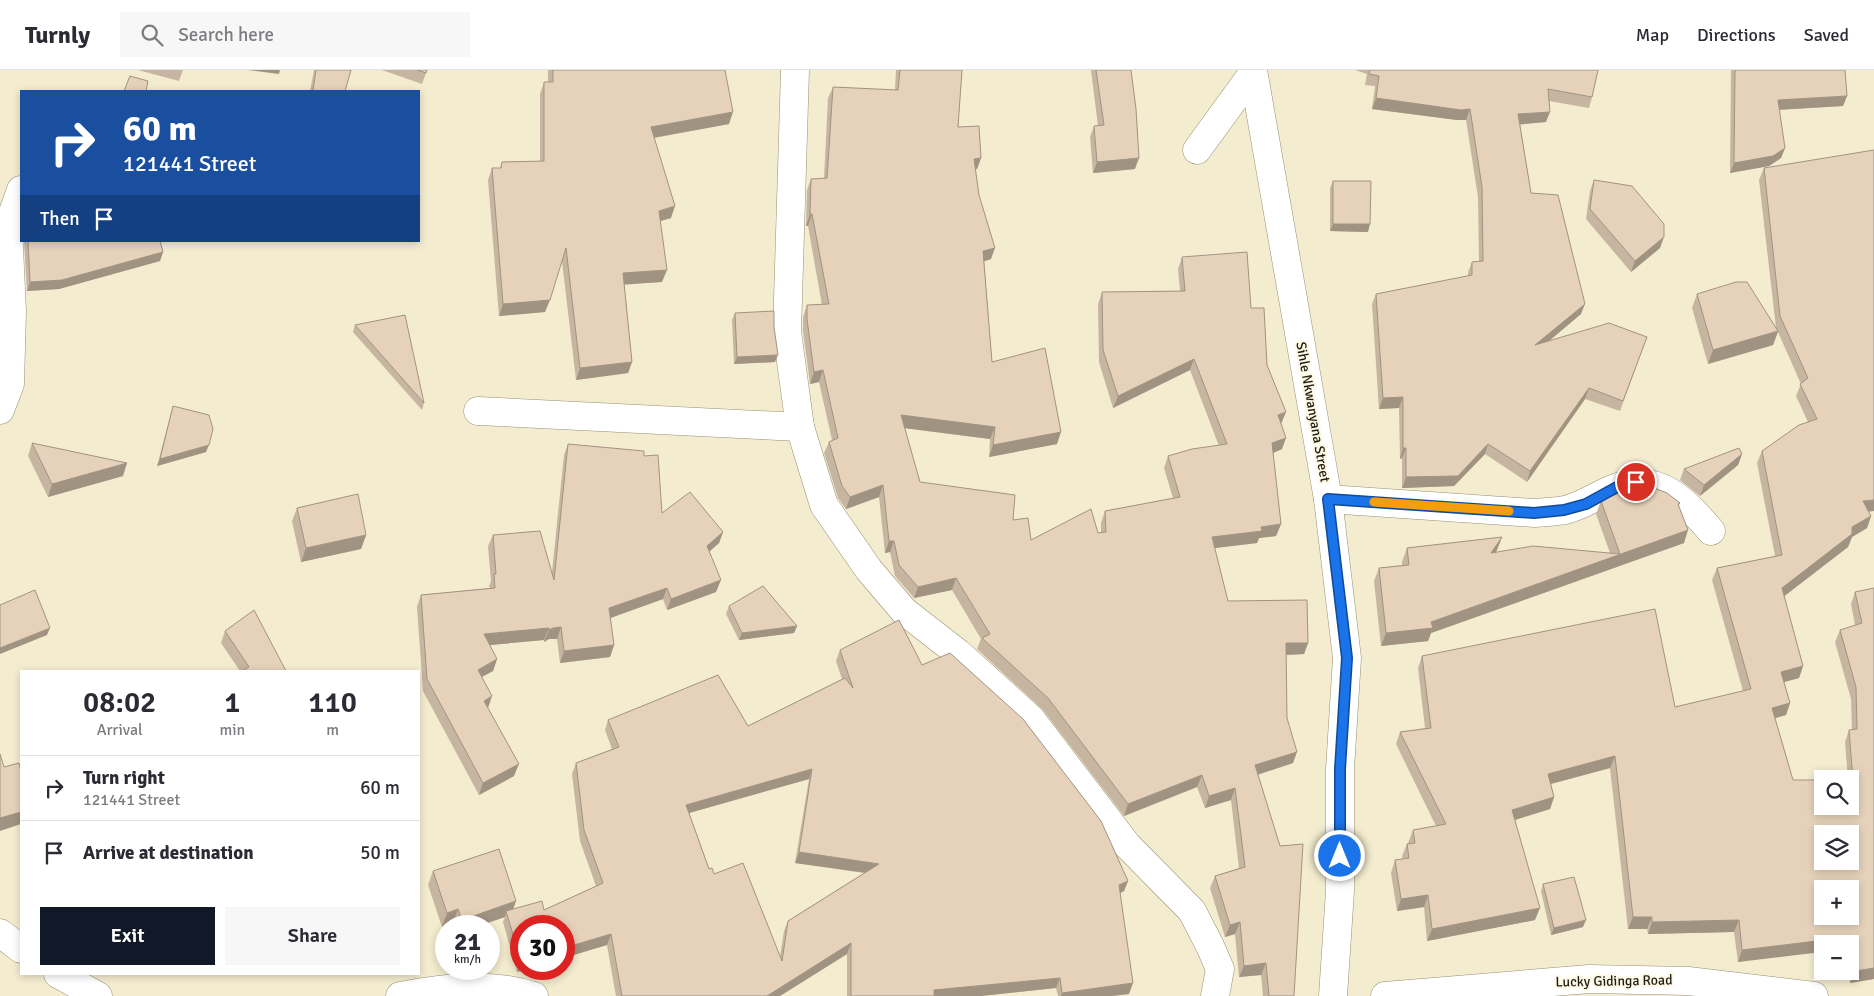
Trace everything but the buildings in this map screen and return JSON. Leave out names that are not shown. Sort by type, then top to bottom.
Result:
[{"type":"street","points":[[795,70],[787,332],[800,427],[824,505],[869,570],[904,611],[958,653],[1031,719],[1127,845],[1192,911],[1220,969],[1215,996]]},
{"type":"street","points":[[1197,150],[1253,71]]},
{"type":"street","name":"Sihle Nkwanyana Street","points":[[1253,71],[1328,499],[1347,658],[1340,769],[1340,891],[1333,996]]},
{"type":"street","points":[[0,410],[10,384],[12,311],[8,226],[20,193]]},
{"type":"street","points":[[478,411],[800,427]]},
{"type":"street","points":[[1328,499],[1534,513],[1564,510],[1586,504],[1617,487],[1636,482],[1652,483],[1672,493],[1695,512],[1711,531]]},
{"type":"street","points":[[0,933],[20,949]]},
{"type":"street","points":[[60,975],[98,996]]},
{"type":"street","name":"Lucky Gidinga Road","points":[[1385,996],[1589,979],[1688,981],[1814,996]]},
{"type":"street","points":[[400,996],[434,990],[475,987],[534,996]]},
{"type":"slow traffic","points":[[1374,502],[1509,511]]},
{"type":"route","points":[[1340,856],[1340,769],[1347,658],[1328,499],[1534,513],[1564,510],[1586,504],[1617,487],[1636,482]]}]
